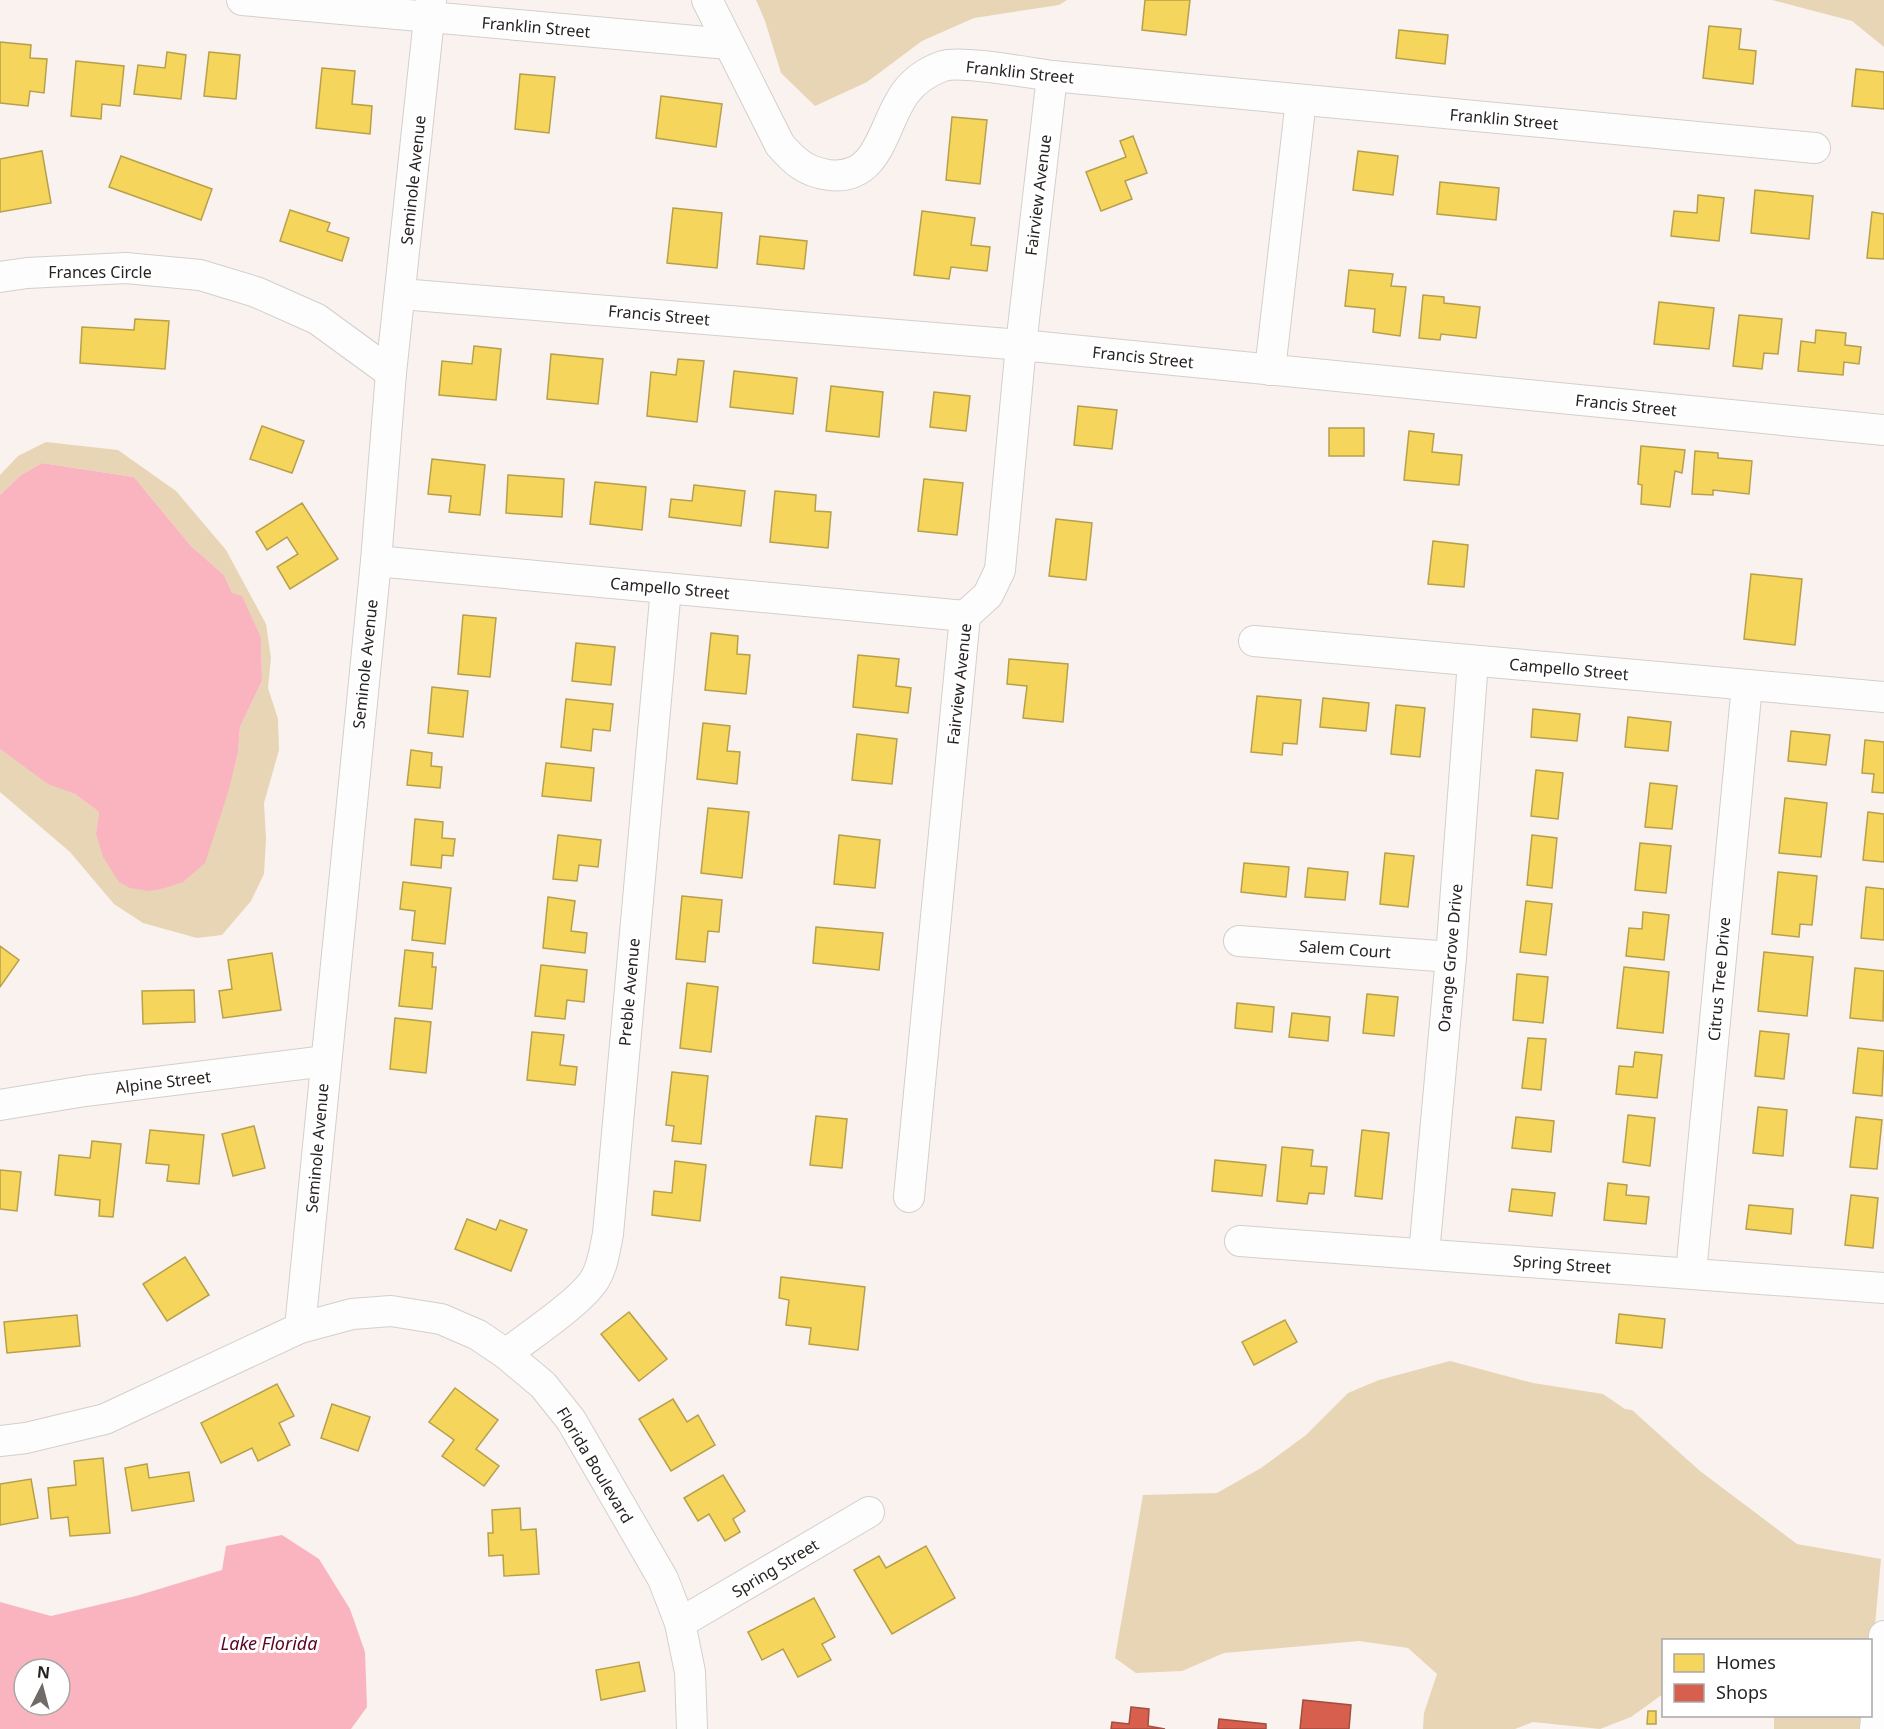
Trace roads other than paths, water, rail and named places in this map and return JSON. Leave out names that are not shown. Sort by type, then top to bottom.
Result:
[{"type":"street","name":"Franklin Street","points":[[242,0],[431,9],[728,44],[780,145],[795,162],[817,173],[837,176],[855,173],[867,163],[877,149],[905,93],[921,77],[945,65],[968,65],[1052,76],[1815,148]]},
{"type":"street","points":[[707,0],[728,44]]},
{"type":"street","name":"Seminole Avenue","points":[[300,1328],[376,561],[391,373],[431,9]]},
{"type":"street","name":"Fairview Avenue","points":[[909,1197],[965,616],[988,595],[1000,570],[1021,345],[1052,76]]},
{"type":"street","points":[[1270,370],[1301,100]]},
{"type":"street","name":"Frances Circle","points":[[0,277],[27,273],[126,268],[200,275],[256,292],[317,319],[391,373]]},
{"type":"street","name":"Francis Street","points":[[401,294],[1021,345],[1884,430]]},
{"type":"street","name":"Campello Street","points":[[376,561],[965,616]]},
{"type":"street","name":"Preble Avenue","points":[[506,1354],[580,1296],[595,1278],[603,1260],[608,1234],[666,588]]},
{"type":"street","name":"Campello Street","points":[[1254,642],[1884,697]]},
{"type":"street","name":"Orange Grove Drive","points":[[1424,1254],[1451,957],[1473,661]]},
{"type":"street","name":"Citrus Tree Drive","points":[[1691,1273],[1747,685]]},
{"type":"street","name":"Salem Court","points":[[1239,941],[1451,957]]},
{"type":"street","name":"Alpine Street","points":[[0,1105],[326,1061]]},
{"type":"street","name":"Spring Street","points":[[1240,1240],[1884,1288]]},
{"type":"street","name":"Florida Boulevard","points":[[0,1440],[26,1438],[105,1419],[300,1328],[352,1314],[391,1311],[441,1319],[478,1335],[506,1354],[543,1385],[571,1420],[663,1579],[680,1623],[690,1672],[692,1729]]},
{"type":"street","name":"Spring Street","points":[[680,1623],[869,1512]]},
{"type":"street","points":[[1875,1729],[1884,1636]]},
{"type":"water","points":[[42,463],[134,477],[191,546],[224,575],[232,593],[242,596],[261,638],[262,681],[240,727],[238,753],[229,790],[205,863],[183,882],[165,888],[149,891],[130,888],[119,882],[103,857],[96,833],[99,812],[75,794],[48,784],[0,749],[0,495],[21,475]]},
{"type":"water","name":"Lake Florida","points":[[282,1535],[319,1559],[350,1609],[365,1652],[367,1707],[351,1729],[0,1729],[0,1602],[51,1616],[136,1596],[222,1570],[226,1546]]}]
